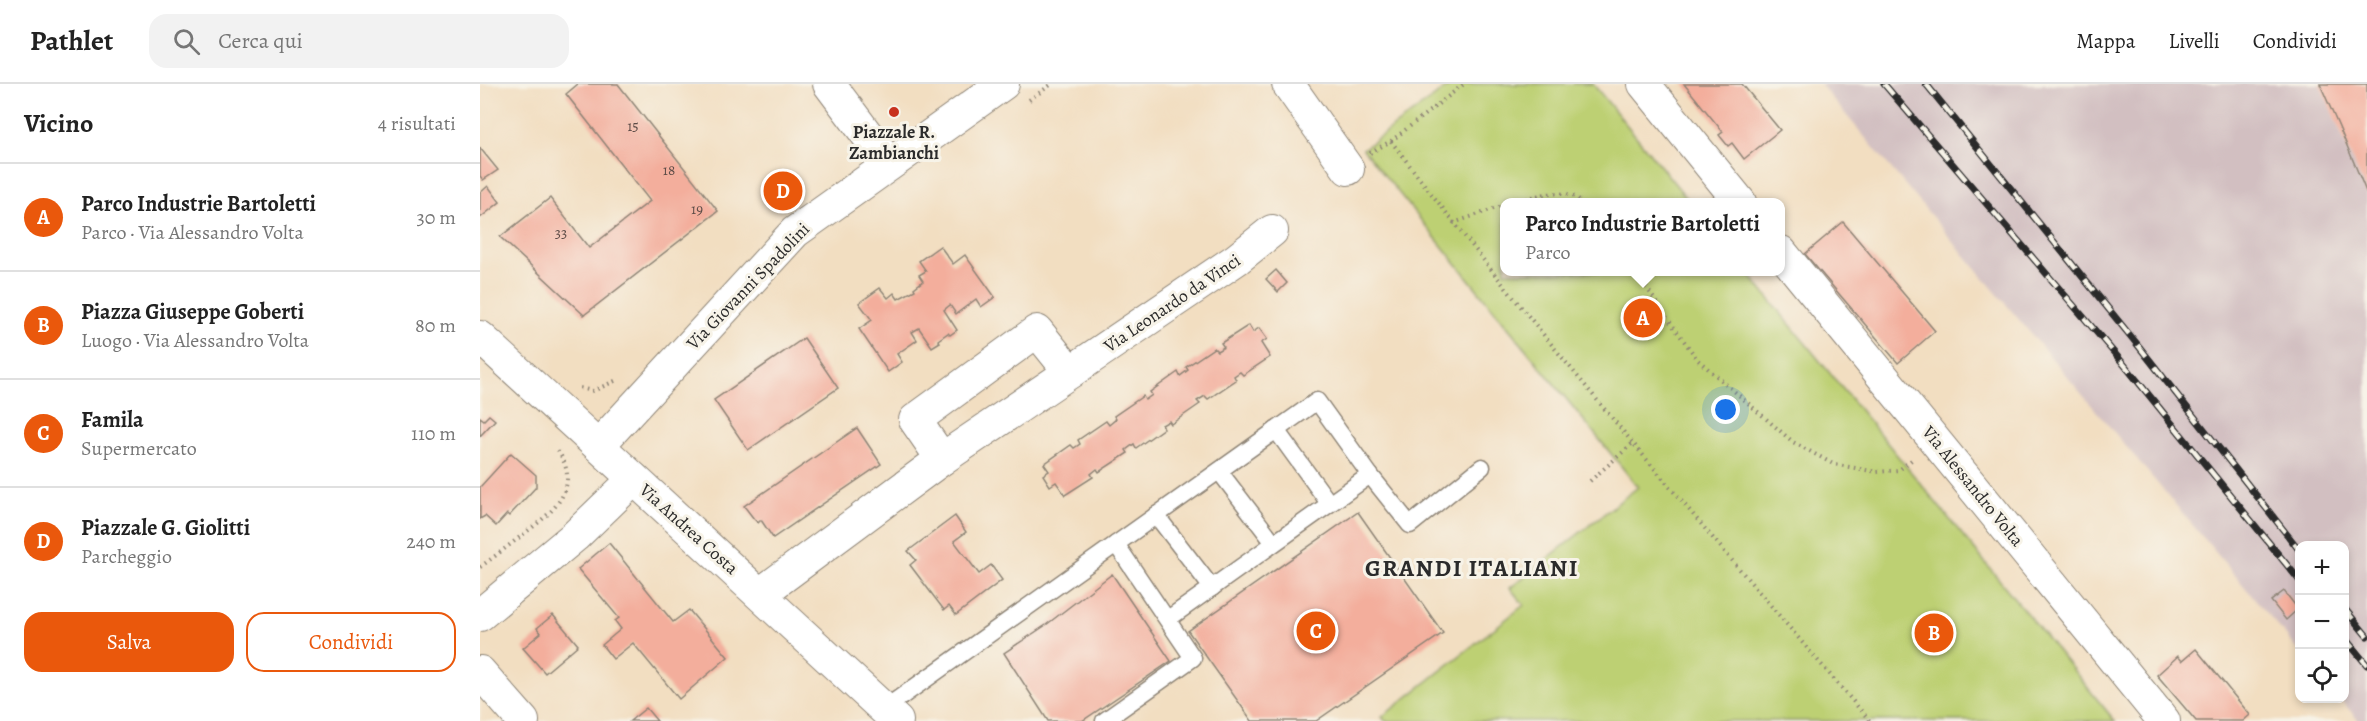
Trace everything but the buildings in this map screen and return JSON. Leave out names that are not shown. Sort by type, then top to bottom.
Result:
[{"type":"street","points":[[829,84],[889,165]]},
{"type":"street","name":"Via Giovanni Spadolini","points":[[599,445],[795,232],[1003,84]]},
{"type":"street","points":[[1288,84],[1348,169]]},
{"type":"street","points":[[1644,84],[1737,198]]},
{"type":"street","name":"Via Leonardo da Vinci","points":[[760,594],[942,459],[1237,260],[1272,231]]},
{"type":"street","name":"Via Alessandro Volta","points":[[1785,257],[2161,717]]},
{"type":"street","points":[[942,459],[915,420],[1037,332],[1070,372]]},
{"type":"street","name":"Via Andrea Costa","points":[[480,338],[890,715]]},
{"type":"street","points":[[480,615],[575,536],[634,479]]},
{"type":"street","points":[[480,672],[523,721]]},
{"type":"lane","points":[[890,715],[1116,544],[1317,401],[1410,525],[1482,467]]},
{"type":"lane","points":[[1276,430],[1329,503]]},
{"type":"lane","points":[[1219,471],[1274,543]]},
{"type":"lane","points":[[1168,619],[1370,474]]},
{"type":"lane","points":[[1156,515],[1212,588]]},
{"type":"lane","points":[[1104,721],[1193,658],[1116,544]]},
{"type":"path","points":[[1348,169],[1379,146],[1391,141],[1464,84]]},
{"type":"path","points":[[1391,141],[1453,223],[1632,444],[1870,721]]},
{"type":"path","points":[[1528,198],[1561,193],[1574,195],[1577,198]]},
{"type":"path","points":[[1453,223],[1500,207]]},
{"type":"path","points":[[1639,276],[1698,360],[1793,442],[1833,464],[1877,472],[1899,470],[1936,442]]},
{"type":"path","points":[[542,393],[553,382],[593,391],[620,379]]},
{"type":"path","points":[[1590,481],[1632,444]]},
{"type":"path","points":[[480,567],[553,512],[567,487],[567,470],[554,446]]},
{"type":"shaded area","points":[[1820,84],[2320,84],[2367,194],[2367,721],[2359,721],[2343,703],[2349,703],[2349,541],[2295,541],[2295,646]]},
{"type":"green space","points":[[1452,84],[1593,84],[1687,198],[1500,198],[1500,276],[1750,276],[2115,721],[1385,721],[1382,717],[1524,605],[1510,588],[1638,487],[1363,149]]},
{"type":"railway","points":[[1884,84],[2122,362],[2295,575]]},
{"type":"railway","points":[[1926,84],[2137,344],[2295,545]]},
{"type":"railway","points":[[2349,614],[2367,636]]},
{"type":"railway","points":[[2349,643],[2367,665]]},
{"type":"place","name":"Piazzale R. Zambianchi","points":[[894,112]]},
{"type":"place","name":"Piazzale G. Giolitti","points":[[783,191]]},
{"type":"place","name":"Parco Industrie Bartoletti","points":[[1643,318]]},
{"type":"place","name":"Famila","points":[[1316,631]]},
{"type":"place","name":"Piazza Giuseppe Goberti","points":[[1934,633]]},
{"type":"district","name":"GRANDI ITALIANI","points":[[1472,568]]}]
